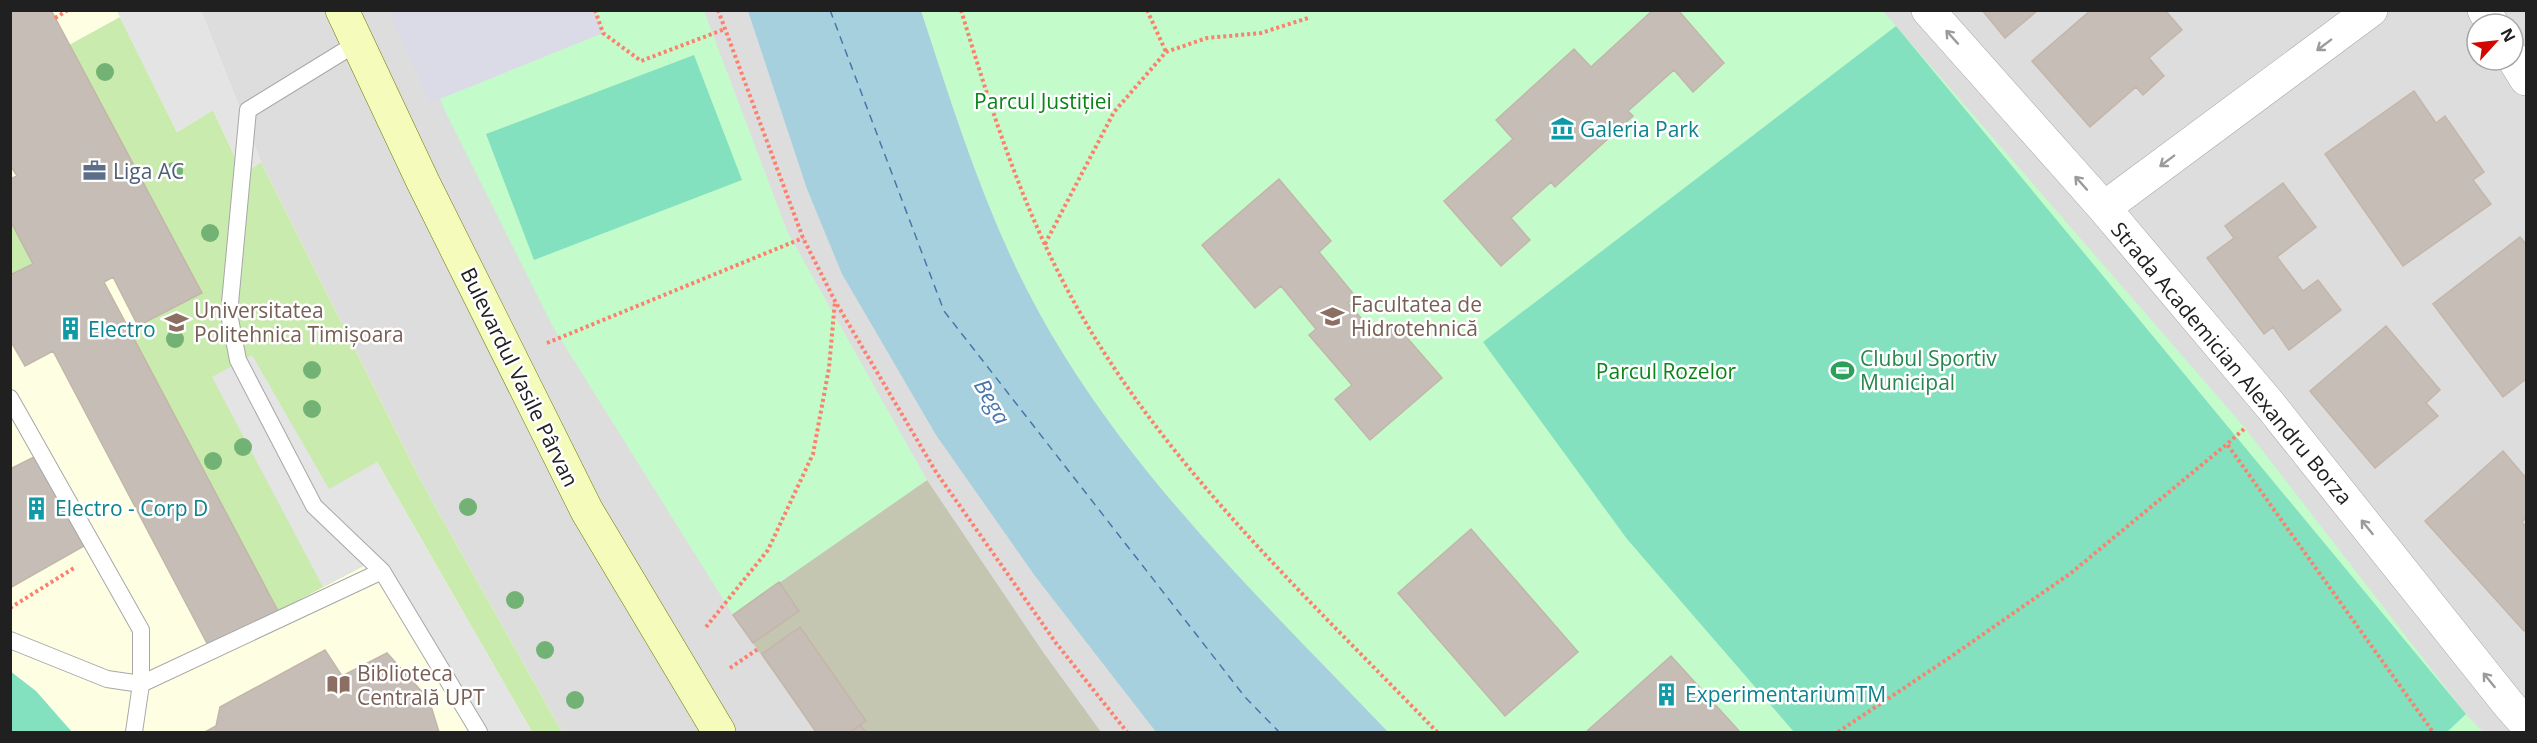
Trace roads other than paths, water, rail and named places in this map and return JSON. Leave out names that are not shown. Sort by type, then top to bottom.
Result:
[{"type":"main road","name":"Bulevardul Vasile Pârvan","points":[[342,10],[428,192],[587,511],[719,732]]},
{"type":"street","name":"Strada Academician Alexandru Borza","points":[[1928,10],[2104,208],[2521,707]]},
{"type":"street","points":[[2104,208],[2371,10]]},
{"type":"lane","points":[[357,43],[248,110],[229,314],[238,360],[314,506],[382,570],[479,732]]},
{"type":"lane","points":[[10,398],[141,630],[141,684],[134,732]]},
{"type":"lane","points":[[10,640],[107,679],[141,684],[382,570]]},
{"type":"water","name":"Bega","points":[[748,11],[921,11],[972,161],[1001,235],[1036,307],[1071,367],[1110,423],[1197,531],[1388,732],[1156,732],[1035,576],[936,435],[842,274],[807,189]]},
{"type":"place","name":"Galeria Park","points":[[1562,129]]},
{"type":"place","name":"Liga AC","points":[[95,171]]},
{"type":"place","name":"Facultatea de Hidrotehnică","points":[[1333,316]]},
{"type":"place","name":"Universitatea Politehnica Timișoara","points":[[176,322]]},
{"type":"place","name":"Electro","points":[[70,329]]},
{"type":"place","name":"Clubul Sportiv Municipal","points":[[1842,370]]},
{"type":"place","name":"Electro - Corp D","points":[[37,508]]},
{"type":"place","name":"Biblioteca Centrală UPT","points":[[339,685]]},
{"type":"place","name":"ExperimentariumTM","points":[[1667,694]]},
{"type":"park label","name":"Parcul Justiției","points":[[1043,101]]},
{"type":"park label","name":"Parcul Rozelor","points":[[1666,371]]}]
